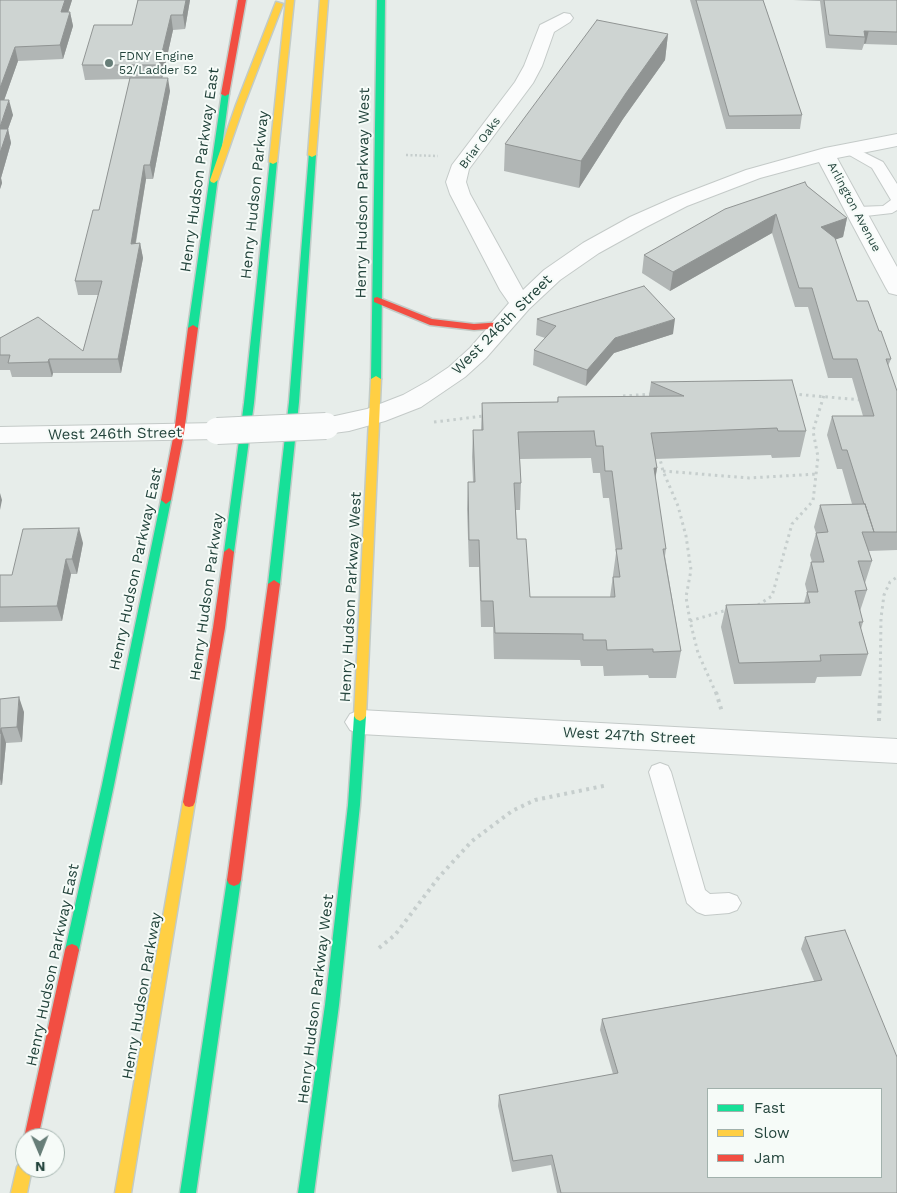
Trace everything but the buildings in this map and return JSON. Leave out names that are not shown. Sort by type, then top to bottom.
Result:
[{"type":"main road","name":"Henry Hudson Parkway East","points":[[33,1128],[108,785],[179,433],[227,76],[242,0]]},
{"type":"main road","points":[[214,180],[281,0]]},
{"type":"main road","name":"Henry Hudson Parkway","points":[[123,1193],[220,628],[249,403],[290,0]]},
{"type":"main road","points":[[188,1193],[211,1045],[270,622],[294,402],[324,0]]},
{"type":"main road","name":"Henry Hudson Parkway West","points":[[306,1193],[332,1005],[354,805],[360,722],[376,416],[381,0]]},
{"type":"main road","points":[[377,300],[430,322],[474,327],[502,324]]},
{"type":"main road","points":[[20,1193],[23,1178]]},
{"type":"street","name":"Briar Oaks","points":[[521,304],[460,194],[456,182],[459,169],[524,83],[533,66],[546,29],[564,18]]},
{"type":"street","name":"West 246th Street","points":[[0,436],[179,433],[326,426],[349,423],[376,416],[412,402],[457,372],[478,353],[521,304],[552,275],[591,248],[638,222],[717,187],[761,171],[825,154],[897,140]]},
{"type":"street","name":"Arlington Avenue","points":[[825,154],[897,288]]},
{"type":"street","name":"West 247th Street","points":[[360,722],[890,750]]},
{"type":"lane","points":[[849,149],[878,165],[897,197]]},
{"type":"lane","points":[[857,212],[892,207],[897,224]]},
{"type":"lane","points":[[660,772],[695,896],[705,905],[729,903]]},
{"type":"path","points":[[785,393],[865,400]]},
{"type":"path","points":[[614,398],[657,394]]},
{"type":"path","points":[[753,606],[761,604],[772,596],[792,524],[813,501],[818,474],[818,457],[813,431],[824,395]]},
{"type":"path","points":[[434,422],[489,416]]},
{"type":"path","points":[[658,453],[663,471],[678,506],[686,536],[691,570],[686,597],[690,621],[698,652],[714,686],[724,717],[727,741]]},
{"type":"path","points":[[663,471],[749,478],[818,474]]},
{"type":"path","points":[[890,750],[878,712],[881,618],[884,595],[890,582],[897,578]]},
{"type":"path","points":[[690,621],[718,611],[736,608]]},
{"type":"path","points":[[379,948],[395,935],[424,895],[472,841],[506,815],[535,800],[608,785]]},
{"type":"traffic: fast","points":[[376,379],[381,0]]},
{"type":"traffic: fast","points":[[193,328],[225,94]]},
{"type":"traffic: fast","points":[[274,584],[294,402],[312,155]]},
{"type":"traffic: fast","points":[[229,552],[249,403],[273,162]]},
{"type":"traffic: fast","points":[[72,950],[108,785],[166,500]]},
{"type":"traffic: fast","points":[[306,1193],[332,1005],[354,805],[360,716]]},
{"type":"traffic: fast","points":[[188,1193],[234,880]]},
{"type":"traffic: slow","points":[[273,162],[290,0]]},
{"type":"traffic: slow","points":[[312,155],[324,0]]},
{"type":"traffic: slow","points":[[214,180],[240,105],[279,4]]},
{"type":"traffic: slow","points":[[360,716],[376,379]]},
{"type":"traffic: slow","points":[[123,1193],[189,802]]},
{"type":"traffic: slow","points":[[19,1193],[22,1178]]},
{"type":"traffic: jam","points":[[225,94],[242,0]]},
{"type":"traffic: jam","points":[[377,300],[430,322],[474,327],[503,325]]},
{"type":"traffic: jam","points":[[166,500],[179,433],[193,328]]},
{"type":"traffic: jam","points":[[189,802],[219,628],[229,552]]},
{"type":"traffic: jam","points":[[234,880],[274,584]]},
{"type":"traffic: jam","points":[[33,1128],[72,950]]},
{"type":"place","name":"FDNY Engine 52/Ladder 52","points":[[109,63]]}]
